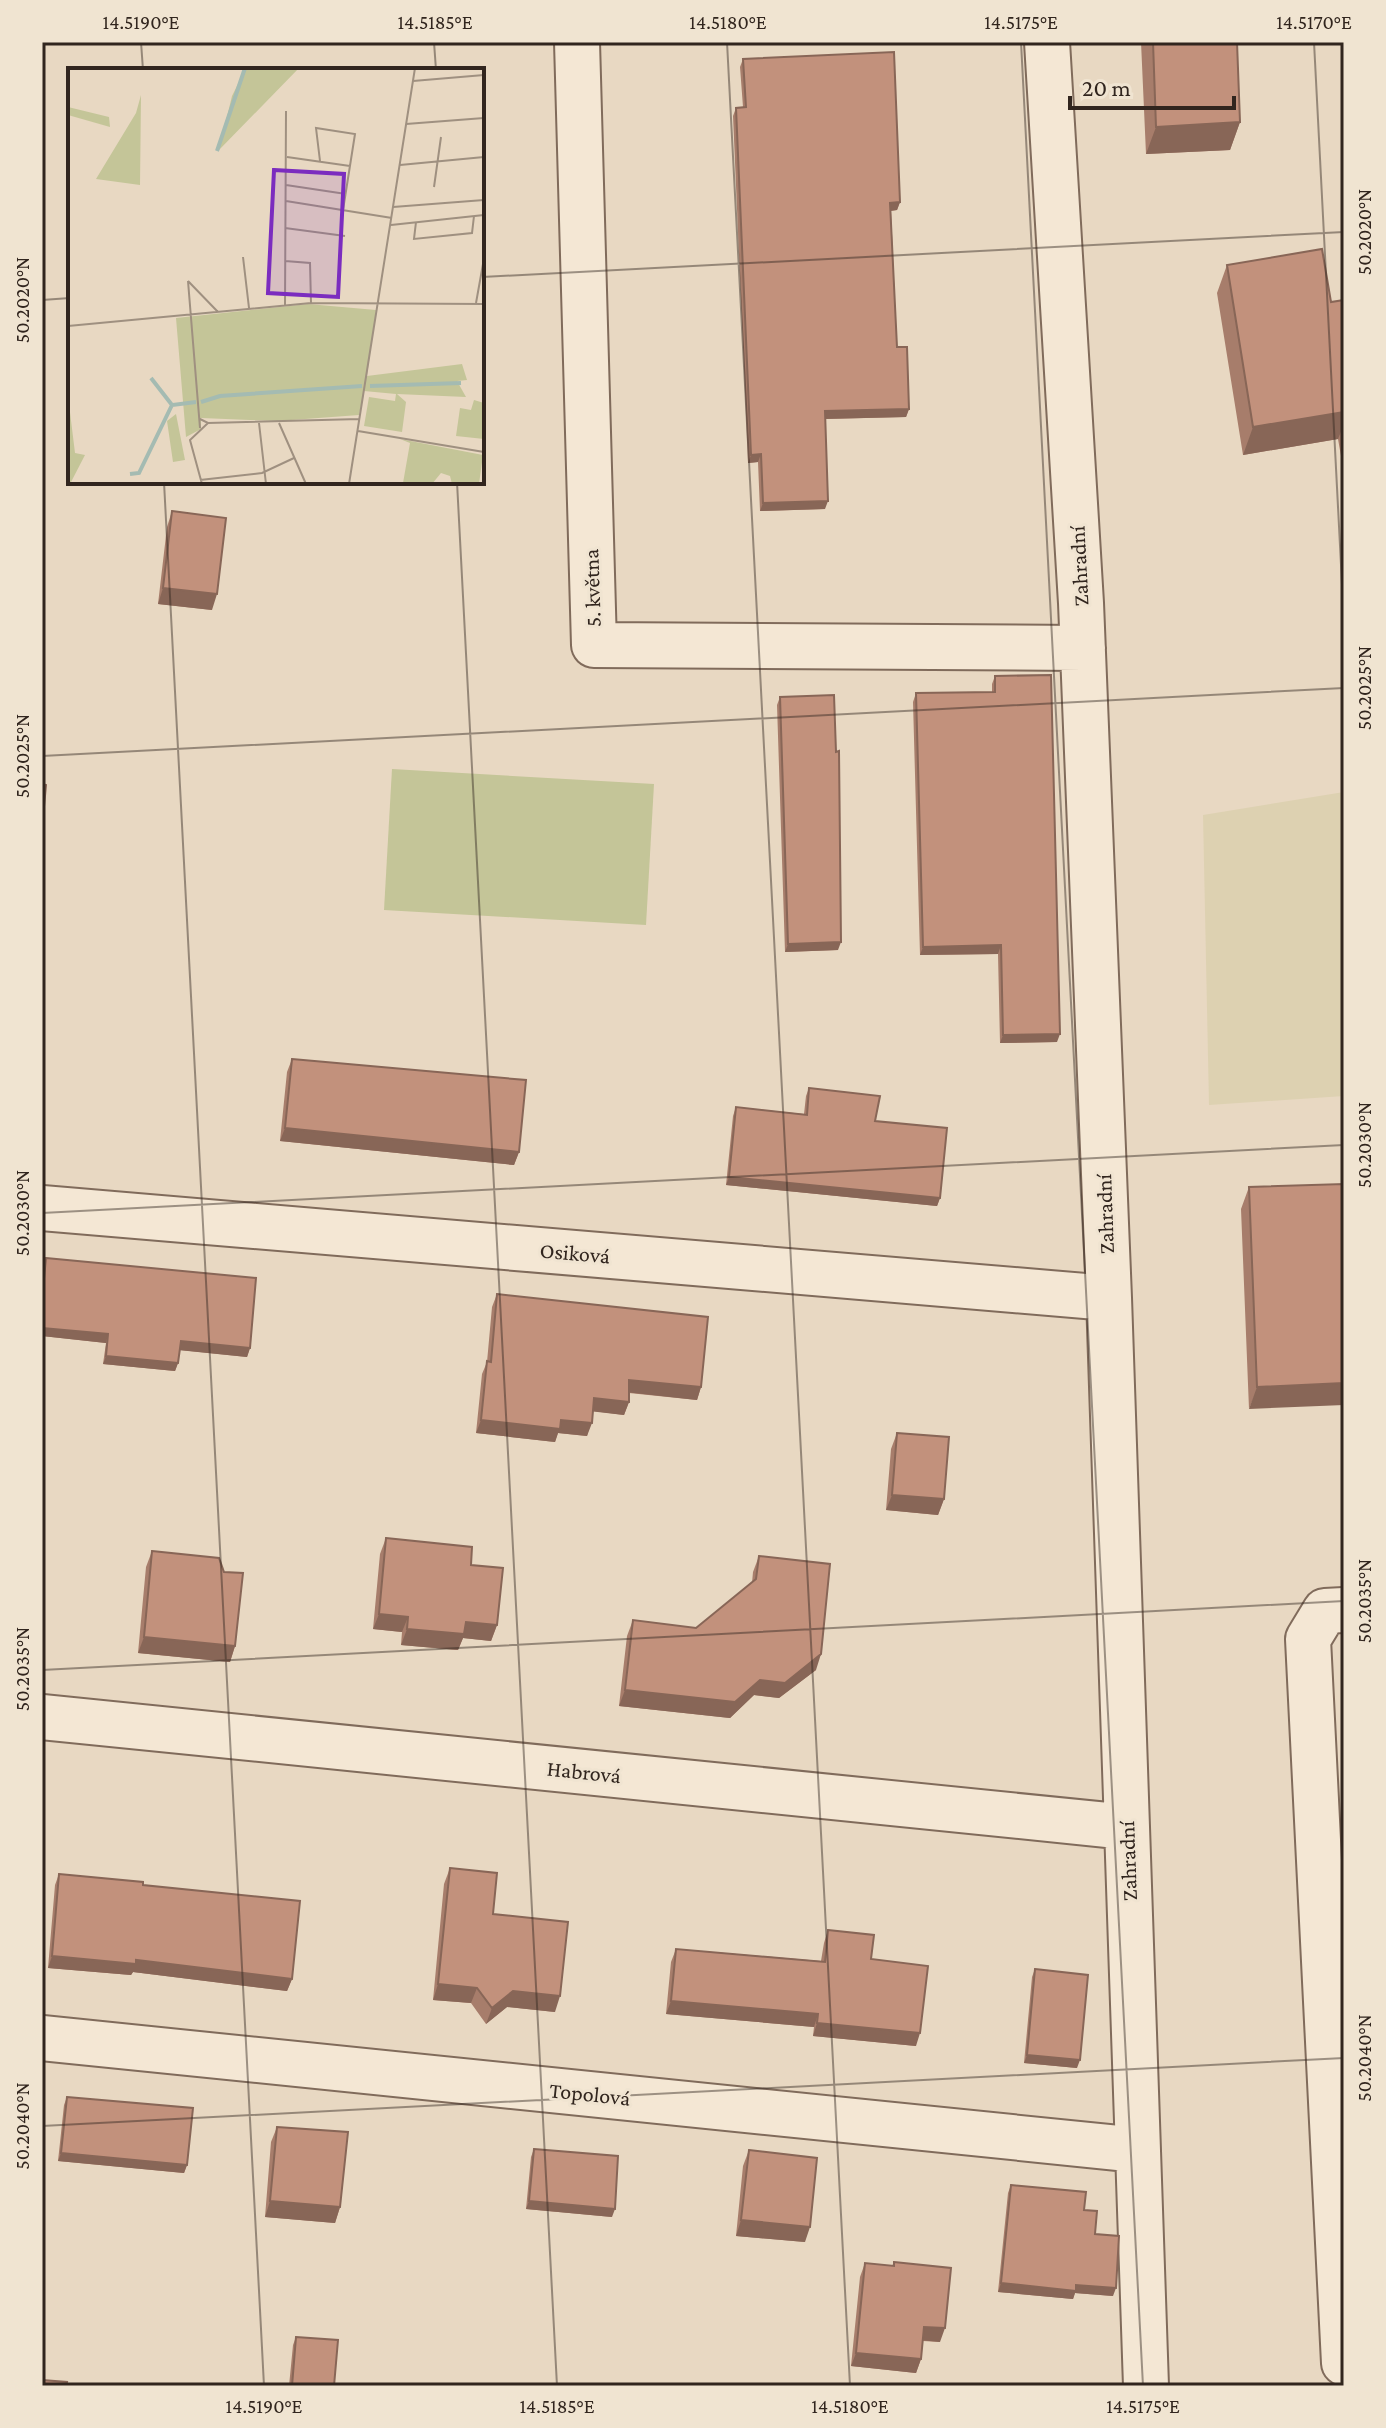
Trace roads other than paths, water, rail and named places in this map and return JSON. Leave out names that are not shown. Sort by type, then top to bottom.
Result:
[{"type":"street","name":"5. května","points":[[577,42],[594,645],[1083,648]]},
{"type":"street","name":"Zahradní","points":[[1047,42],[1083,648],[1109,1298],[1146,2386]]},
{"type":"street","name":"Osiková","points":[[42,1208],[1109,1298]]},
{"type":"street","points":[[1344,1610],[1325,1611],[1308,1639],[1340,2218],[1344,2363]]},
{"type":"street","name":"Habrová","points":[[42,1717],[1127,1827]]},
{"type":"street","name":"Topolová","points":[[42,2038],[1138,2150]]}]
